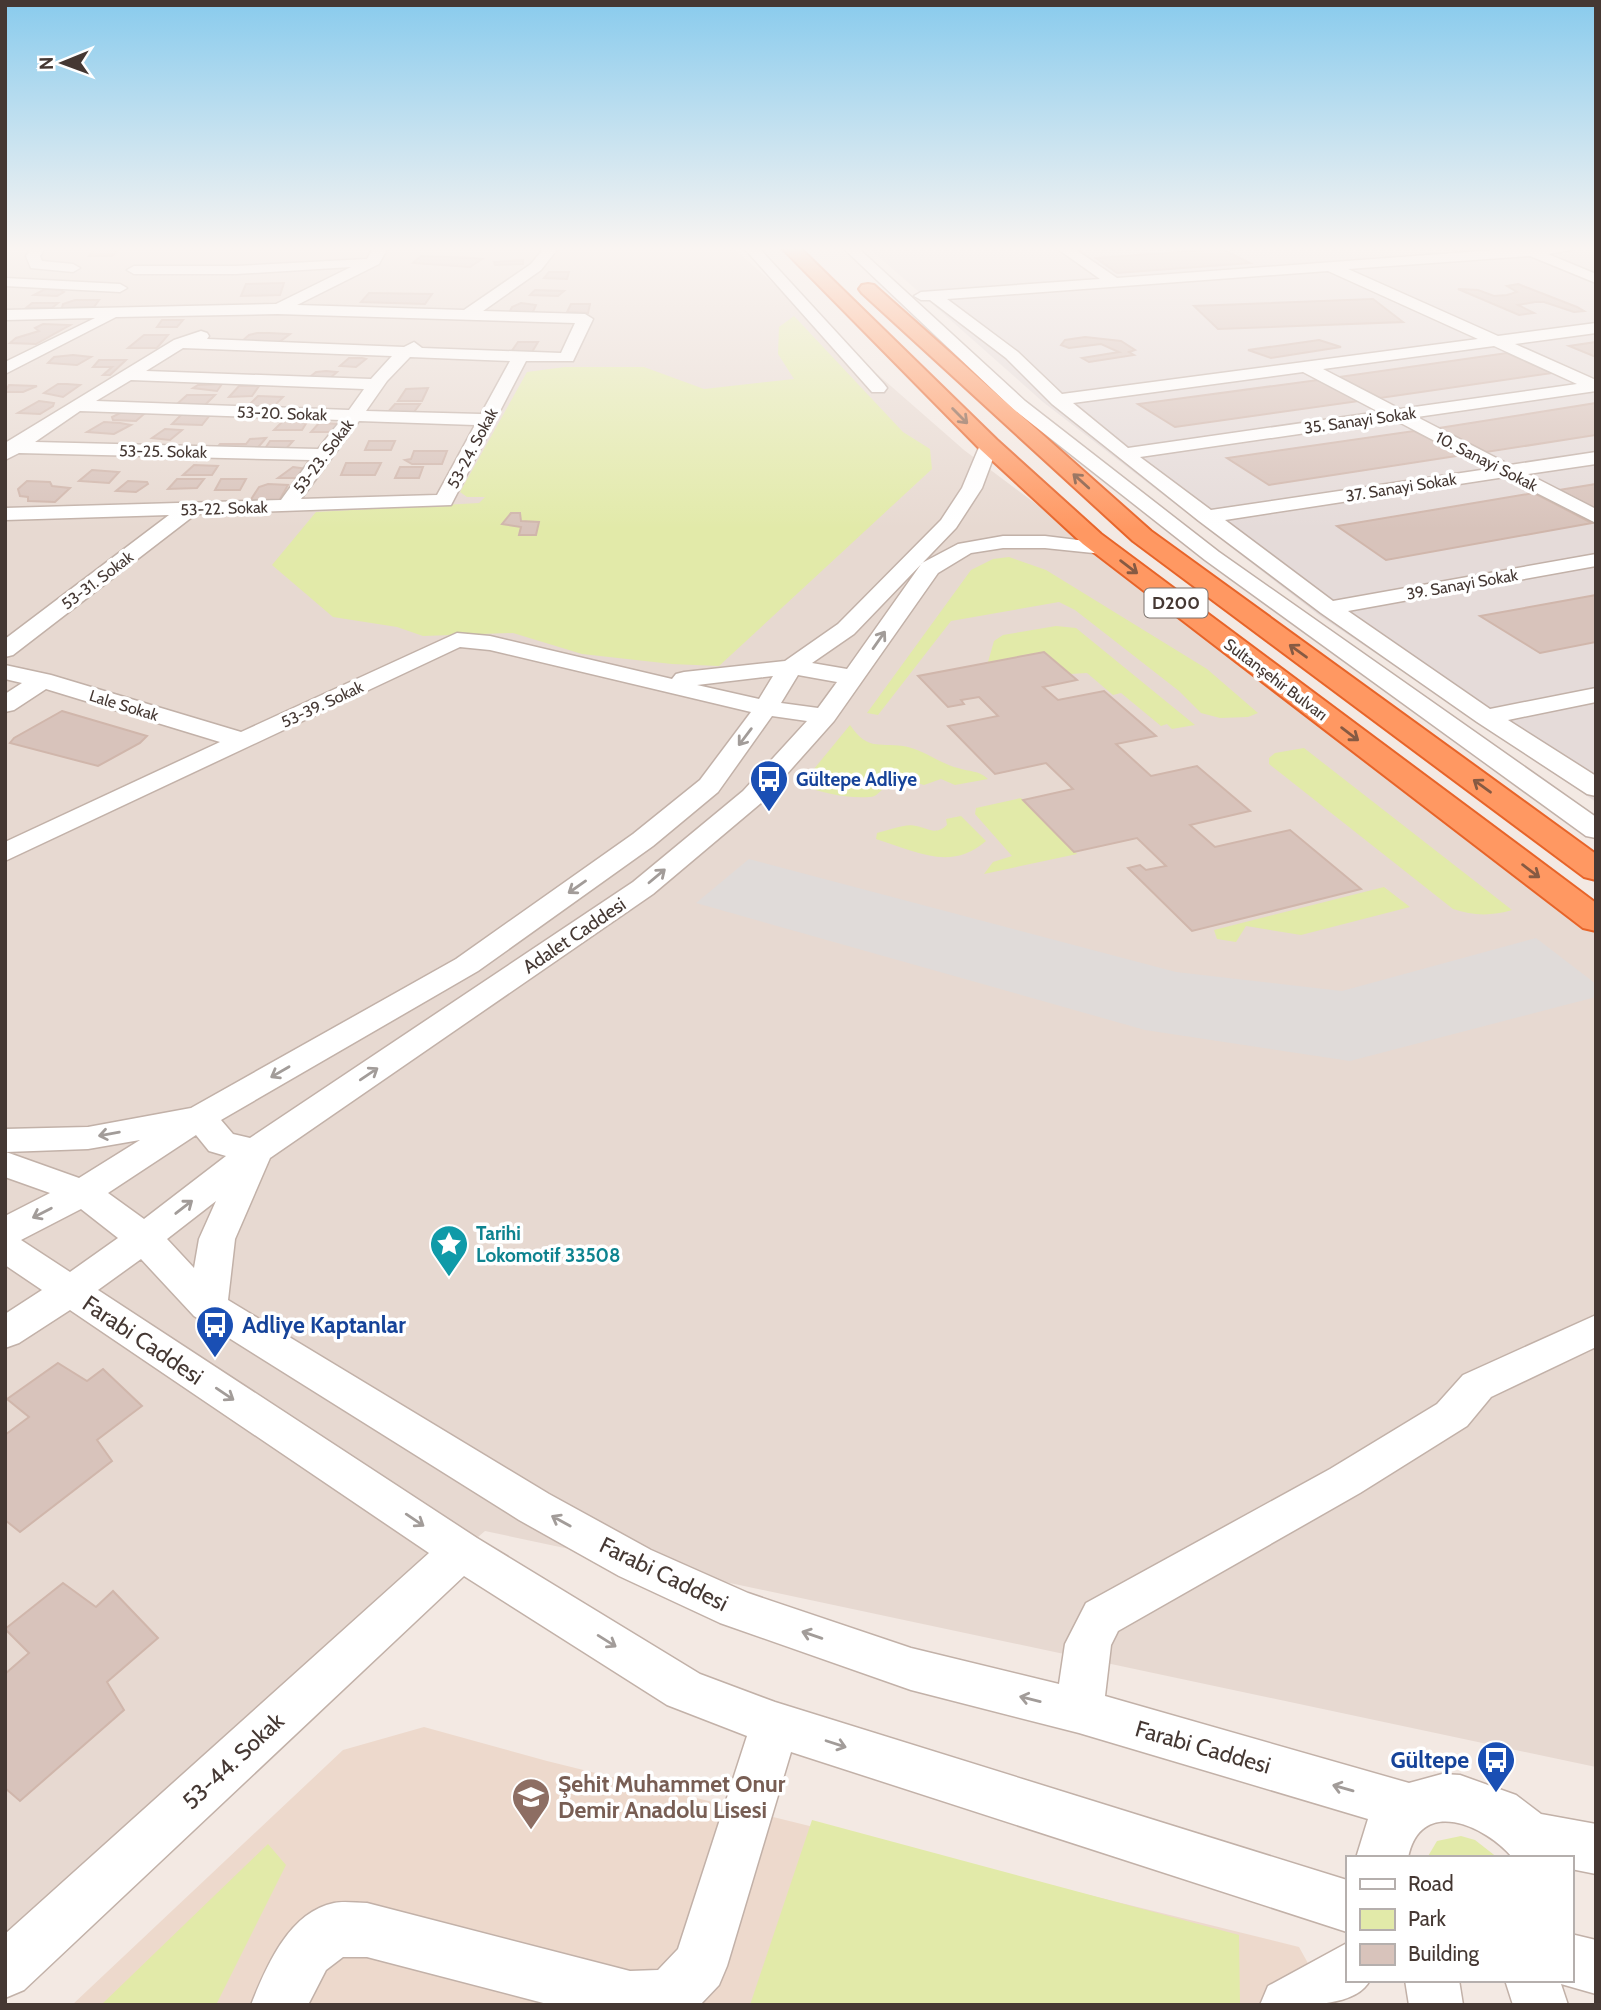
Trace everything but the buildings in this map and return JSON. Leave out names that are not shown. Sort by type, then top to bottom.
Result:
[{"type":"highway","name":"Sultanşehir Bulvarı","points":[[884,341],[989,445],[1103,548],[1596,919]]},
{"type":"highway","name":"Sultanşehir Bulvarı","points":[[925,341],[1142,536],[1596,870]]},
{"type":"street","points":[[5,369],[57,341]]},
{"type":"street","points":[[8,449],[186,341]]},
{"type":"street","name":"53-23. Sokak","points":[[287,506],[321,455],[375,384],[402,354],[424,341]]},
{"type":"street","points":[[180,343],[402,354],[567,358],[575,341]]},
{"type":"street","points":[[835,341],[878,388]]},
{"type":"street","points":[[950,341],[1019,405],[1212,556],[1596,830]]},
{"type":"street","points":[[993,341],[1012,355],[1058,400],[1206,517],[1329,608],[1486,717],[1596,788]]},
{"type":"street","points":[[1006,341],[1012,355]]},
{"type":"street","points":[[1058,400],[1494,341],[1596,386]]},
{"type":"street","points":[[1535,341],[1549,347]]},
{"type":"street","name":"53-24. Sokak","points":[[443,501],[520,357]]},
{"type":"street","name":"10. Sanayi Sokak","points":[[1304,366],[1596,517]]},
{"type":"street","points":[[128,375],[375,384]]},
{"type":"street","name":"35. Sanayi Sokak","points":[[1124,454],[1596,386]]},
{"type":"street","name":"53-20. Sokak","points":[[76,406],[487,420]]},
{"type":"street","name":"Adalet Caddesi","points":[[5,1333],[144,1238],[255,1151],[643,888],[752,797],[825,716],[930,568],[965,548],[978,529],[972,488],[989,445]]},
{"type":"street","name":"53-25. Sokak","points":[[8,449],[321,455]]},
{"type":"street","name":"37. Sanayi Sokak","points":[[1206,517],[1596,458]]},
{"type":"street","name":"53-22. Sokak","points":[[5,514],[443,501]]},
{"type":"street","name":"53-31. Sokak","points":[[5,650],[190,509]]},
{"type":"street","name":"Adalet Caddesi","points":[[5,1232],[83,1192],[200,1117],[467,965],[643,840],[709,786],[791,667],[978,529],[1045,542],[1103,548]]},
{"type":"street","name":"39. Sanayi Sokak","points":[[1329,608],[1596,560]]},
{"type":"street","name":"53-39. Sokak","points":[[5,853],[457,640],[490,643],[765,708],[825,716]]},
{"type":"street","name":"53-39. Sokak","points":[[653,682],[791,667],[853,677]]},
{"type":"street","name":"Lale Sokak","points":[[5,672],[43,680],[242,741]]},
{"type":"street","points":[[5,705],[43,680]]},
{"type":"street","points":[[1486,717],[1596,695]]},
{"type":"street","points":[[5,1141],[88,1138],[200,1117],[221,1143],[255,1151],[216,1239],[208,1306]]},
{"type":"street","name":"Farabi Caddesi","points":[[5,1164],[83,1192],[144,1238],[208,1306],[534,1507],[635,1563],[736,1609],[899,1665],[1079,1711],[1409,1807]]},
{"type":"street","name":"Farabi Caddesi","points":[[5,1247],[461,1551],[684,1690],[775,1724],[1346,1906]]},
{"type":"street","points":[[1079,1711],[1088,1644],[1102,1618],[1333,1488],[1452,1415],[1477,1386],[1596,1330]]},
{"type":"street","name":"53-44. Sokak","points":[[5,1971],[461,1551]]},
{"type":"street","points":[[278,2005],[307,1951],[334,1930],[367,1930],[630,1998],[668,2001],[700,1966],[775,1724]]},
{"type":"street","points":[[1382,1856],[1387,1831],[1395,1819],[1409,1807],[1432,1799],[1464,1800],[1497,1812],[1536,1847],[1596,1849]]},
{"type":"street","points":[[1573,1961],[1596,1967]]},
{"type":"street","points":[[1287,2005],[1346,1971]]},
{"type":"street","points":[[1432,1982],[1436,2005]]},
{"type":"street","points":[[1533,1982],[1541,2005]]},
{"type":"shaded area","points":[[5,341],[839,341],[964,450],[1596,923],[1596,1767],[485,1531],[5,1946]]},
{"type":"shaded area","points":[[974,341],[1596,341],[1596,802],[1319,615],[1043,402]]},
{"type":"shaded area","points":[[749,859],[1176,972],[1342,991],[1536,938],[1596,984],[1596,997],[1350,1061],[1145,1030],[696,903]]},
{"type":"shaded area","name":"Şehit Muhammet Onur Demir Anadolu Lisesi","points":[[424,1727],[547,1761],[1299,1947],[1331,2005],[72,2005],[343,1750]]},
{"type":"green space","points":[[778,341],[817,341],[903,432],[930,449],[932,469],[719,666],[672,664],[582,654],[513,633],[423,636],[397,627],[333,617],[272,565],[316,512],[479,503],[485,497],[467,497],[460,492],[527,372],[565,367],[644,367],[704,389],[794,379],[778,354]]},
{"type":"green space","points":[[1009,557],[1046,570],[1207,669],[1258,713],[1248,717],[1220,718],[1201,713],[1179,691],[1075,610],[1059,602],[951,621],[878,715],[867,713],[971,570],[993,559]]},
{"type":"green space","points":[[1056,626],[1076,628],[1195,725],[1172,729],[1167,724],[1161,726],[1121,693],[1113,695],[1087,673],[1070,674],[1044,652],[988,662],[994,641],[1003,635]]},
{"type":"green space","points":[[850,725],[870,743],[914,749],[945,764],[988,779],[955,785],[941,779],[924,785],[908,781],[898,782],[888,785],[874,796],[861,797],[835,795],[800,786]]},
{"type":"green space","points":[[1304,748],[1512,910],[1483,914],[1453,909],[1269,764],[1269,758],[1275,753]]},
{"type":"green space","points":[[1021,798],[1077,854],[984,874],[993,862],[1012,856],[975,814],[976,808]]},
{"type":"green space","points":[[961,816],[986,841],[960,855],[932,856],[876,839],[877,833],[907,826],[939,830],[947,825],[946,819]]},
{"type":"green space","points":[[1384,887],[1410,907],[1301,935],[1246,926],[1236,942],[1217,939],[1214,930]]},
{"type":"green space","points":[[812,1820],[1239,1935],[1240,2005],[750,2005]]},
{"type":"green space","points":[[1461,1836],[1475,1840],[1495,1856],[1428,1856],[1437,1841]]},
{"type":"green space","points":[[268,1844],[286,1865],[216,2005],[101,2005]]},
{"type":"place","name":"Gültepe Adliye","points":[[769,813]]},
{"type":"place","name":"Tarihi Lokomotif 33508","points":[[449,1278]]},
{"type":"place","name":"Adliye Kaptanlar","points":[[215,1359]]},
{"type":"place","name":"Gültepe","points":[[1496,1794]]},
{"type":"place","name":"Şehit Muhammet Onur Demir Anadolu Lisesi","points":[[531,1831]]}]
